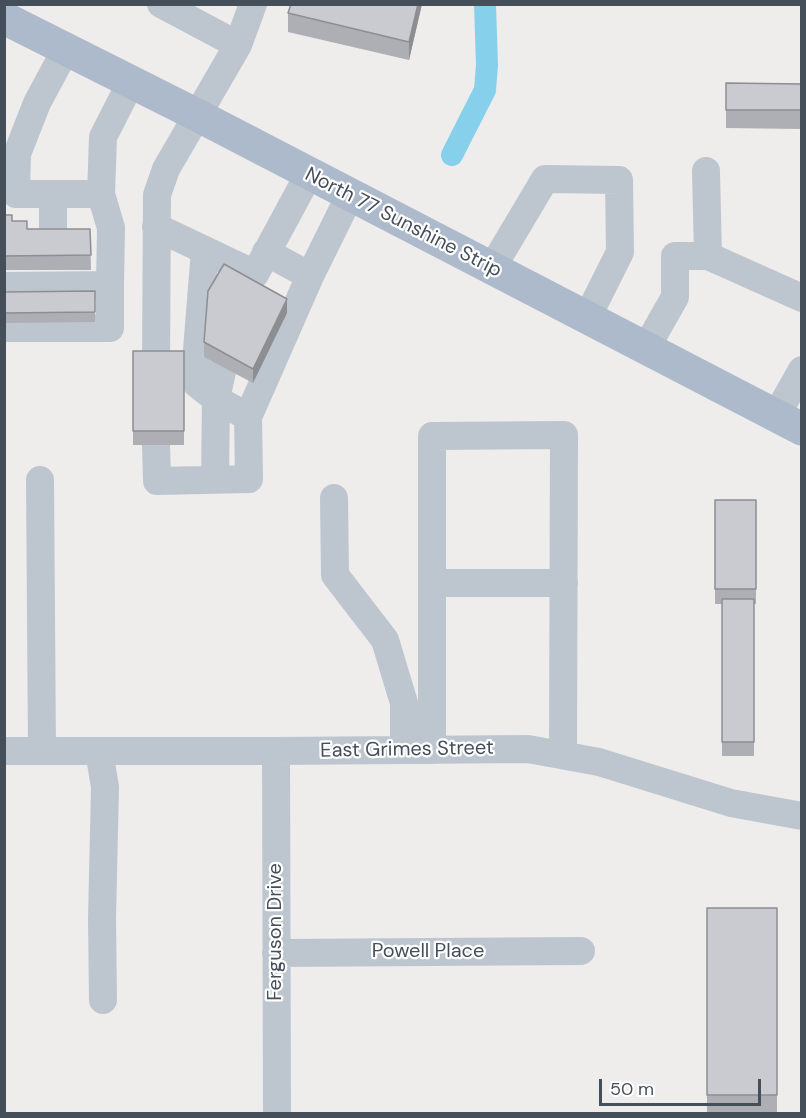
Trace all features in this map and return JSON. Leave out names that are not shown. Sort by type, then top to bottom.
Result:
[{"type":"main road","name":"North 77 Sunshine Strip","points":[[4,16],[789,422]]},
{"type":"street","points":[[4,16],[10,4]]},
{"type":"street","points":[[161,4],[238,45]]},
{"type":"street","points":[[156,365],[157,195],[166,169],[238,45],[253,4]]},
{"type":"street","points":[[66,49],[37,103],[17,154],[10,202],[53,195],[101,194]]},
{"type":"street","points":[[42,301],[110,328],[111,228],[101,194],[103,137],[131,82]]},
{"type":"street","points":[[706,171],[708,256]]},
{"type":"street","points":[[256,273],[309,174]]},
{"type":"street","points":[[492,268],[545,179],[619,180],[620,252],[587,318]]},
{"type":"street","points":[[42,301],[53,195]]},
{"type":"street","points":[[156,445],[157,481],[249,478],[248,417],[310,276],[350,195]]},
{"type":"street","points":[[156,226],[256,273],[310,276]]},
{"type":"street","points":[[205,250],[196,362],[197,384],[216,399],[248,417]]},
{"type":"street","points":[[646,348],[675,297],[675,256],[708,256],[801,298]]},
{"type":"street","points":[[42,301],[110,285]]},
{"type":"street","points":[[215,479],[216,399],[223,367]]},
{"type":"street","points":[[789,422],[801,370]]},
{"type":"street","points":[[432,750],[432,436],[564,435],[563,755]]},
{"type":"street","points":[[40,480],[42,751]]},
{"type":"street","points":[[334,498],[335,575],[385,640],[404,703],[404,750]]},
{"type":"street","points":[[432,583],[564,583]]},
{"type":"street","name":"East Grimes Street","points":[[4,751],[528,749],[599,762],[731,803],[801,816]]},
{"type":"street","points":[[99,751],[105,787],[103,1000]]},
{"type":"street","name":"Ferguson Drive","points":[[276,751],[277,1113]]},
{"type":"street","name":"Powell Place","points":[[276,953],[581,951]]},
{"type":"building","points":[[291,4],[418,4],[409,42],[288,13]]},
{"type":"building","points":[[726,83],[801,84],[801,110],[726,110]]},
{"type":"building","points":[[4,215],[12,215],[12,221],[27,221],[27,229],[90,229],[91,255],[4,256]]},
{"type":"building","points":[[224,264],[287,299],[253,369],[204,342],[208,291]]},
{"type":"building","points":[[95,291],[95,312],[4,313],[4,292]]},
{"type":"building","points":[[133,351],[184,351],[184,431],[133,431]]},
{"type":"building","points":[[715,500],[756,500],[756,589],[715,589]]},
{"type":"building","points":[[722,599],[754,599],[754,742],[722,742]]},
{"type":"building","points":[[707,908],[777,908],[777,1095],[707,1095]]},
{"type":"waterway","points":[[452,155],[485,90],[487,65],[485,4]]}]
